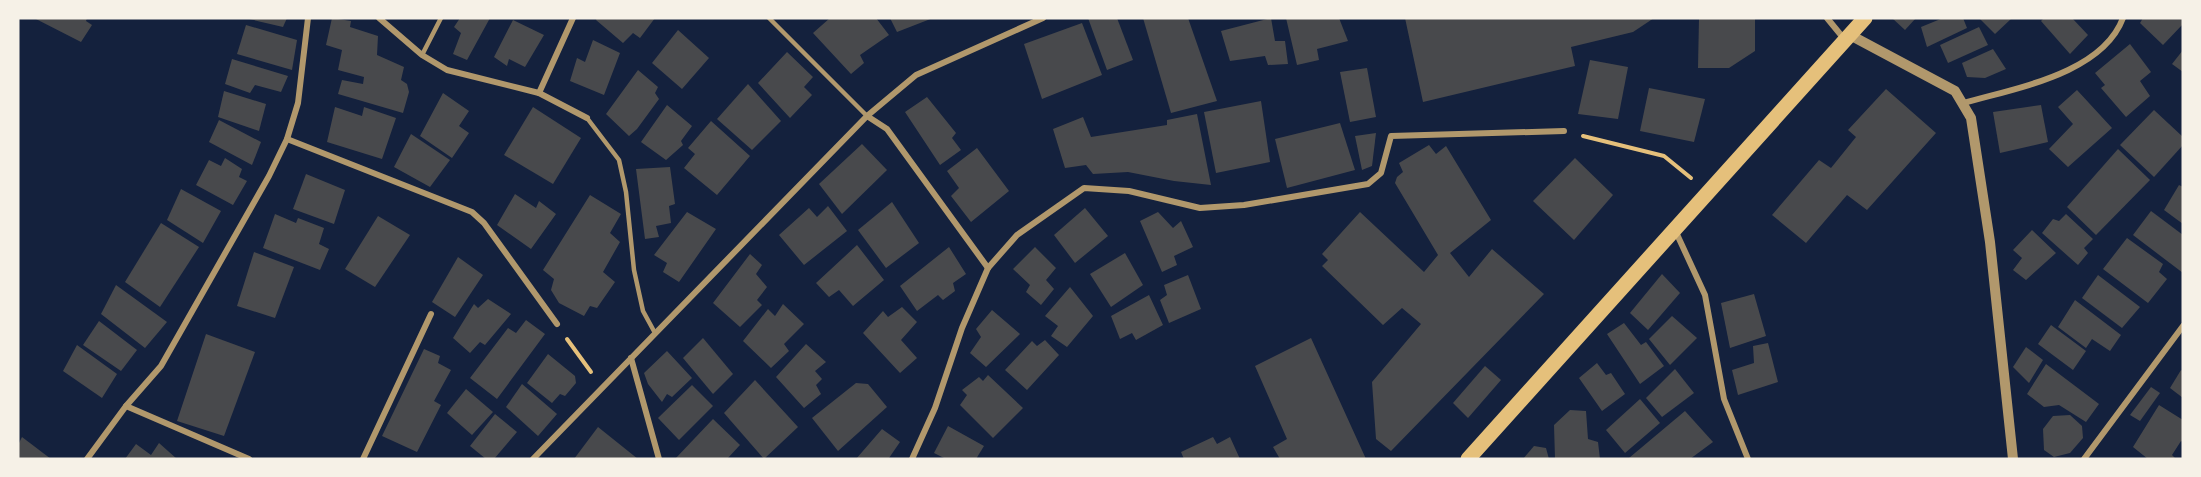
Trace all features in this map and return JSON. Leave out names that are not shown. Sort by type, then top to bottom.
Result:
[{"type":"main road","points":[[1468,459],[1865,18]]},
{"type":"street","points":[[87,459],[126,406],[161,366],[269,176],[287,139],[298,103],[308,18]]},
{"type":"street","points":[[379,18],[422,55],[447,70],[539,93],[587,118]]},
{"type":"street","points":[[539,93],[573,18]]},
{"type":"street","points":[[1023,18],[1026,26]]},
{"type":"street","points":[[534,459],[867,116],[916,75],[1043,18]]},
{"type":"street","points":[[1827,18],[1848,37],[1955,91],[1971,118],[1990,242],[2013,459]]},
{"type":"street","points":[[1964,103],[2067,72],[2104,47],[2120,27],[2123,18]]},
{"type":"street","points":[[867,116],[887,129],[988,267]]},
{"type":"street","points":[[912,459],[935,408],[962,328],[988,267],[1017,235],[1084,188],[1129,191],[1200,208],[1244,205],[1368,184],[1381,173],[1391,136],[1564,131]]},
{"type":"street","points":[[287,139],[472,212],[484,223],[556,324]]},
{"type":"street","points":[[1675,229],[1705,295],[1724,399],[1748,459]]},
{"type":"street","points":[[363,459],[431,314]]},
{"type":"street","points":[[2084,459],[2183,326]]},
{"type":"street","points":[[631,358],[659,459]]},
{"type":"street","points":[[126,406],[249,459]]},
{"type":"lane","points":[[422,55],[441,18]]},
{"type":"lane","points":[[769,18],[867,116]]},
{"type":"lane","points":[[587,118],[619,160],[626,192],[634,270],[643,311],[655,333]]},
{"type":"path","points":[[1564,131],[1664,156],[1708,192]]},
{"type":"path","points":[[556,324],[602,388]]},
{"type":"building","points":[[34,18],[87,18],[86,21],[92,25],[81,42]]},
{"type":"building","points":[[245,18],[287,18],[283,27]]},
{"type":"building","points":[[332,18],[351,21],[350,27],[378,36],[377,55],[404,67],[401,80],[407,84],[409,92],[403,113],[338,94],[342,80],[363,84],[364,77],[338,70],[342,50],[326,45]]},
{"type":"building","points":[[460,18],[490,18],[467,60],[453,54],[461,33],[454,27]]},
{"type":"building","points":[[597,18],[655,18],[640,38],[633,33],[623,43],[596,20]]},
{"type":"building","points":[[830,18],[876,18],[889,35],[860,55],[864,63],[851,74],[813,33]]},
{"type":"building","points":[[890,18],[933,18],[897,32]]},
{"type":"building","points":[[1088,18],[1117,18],[1133,60],[1107,70]]},
{"type":"building","points":[[1143,18],[1188,18],[1217,101],[1171,113]]},
{"type":"building","points":[[1271,18],[1275,41],[1285,41],[1288,64],[1268,65],[1265,56],[1230,61],[1221,31]]},
{"type":"building","points":[[1286,18],[1339,18],[1348,41],[1317,49],[1319,60],[1297,65]]},
{"type":"building","points":[[1405,18],[1654,18],[1633,32],[1571,47],[1575,66],[1423,102]]},
{"type":"building","points":[[1699,18],[1755,18],[1755,51],[1729,68],[1698,68]]},
{"type":"building","points":[[1892,18],[1916,18],[1905,30]]},
{"type":"building","points":[[1943,18],[1963,18],[1967,28],[1927,47],[1921,27]]},
{"type":"building","points":[[1979,18],[2012,18],[1995,34]]},
{"type":"building","points":[[2044,18],[2072,18],[2088,35],[2070,54],[2041,21]]},
{"type":"building","points":[[2143,18],[2183,18],[2183,24],[2163,45],[2140,23]]},
{"type":"building","points":[[513,20],[544,35],[525,67],[509,59],[507,66],[494,57]]},
{"type":"building","points":[[1082,23],[1102,75],[1042,99],[1024,44]]},
{"type":"building","points":[[246,25],[297,40],[292,70],[237,54]]},
{"type":"building","points":[[1979,27],[1988,45],[1948,63],[1940,45]]},
{"type":"building","points":[[678,30],[709,58],[682,89],[652,63]]},
{"type":"building","points":[[593,40],[620,53],[604,95],[570,81],[577,58],[585,62]]},
{"type":"building","points":[[2130,44],[2151,72],[2140,81],[2150,96],[2126,117],[2101,88],[2105,85],[2095,73]]},
{"type":"building","points":[[1993,49],[2006,69],[1985,78],[1967,77],[1962,63]]},
{"type":"building","points":[[2183,50],[2183,72],[2172,64]]},
{"type":"building","points":[[787,52],[813,77],[804,87],[812,95],[790,118],[758,83]]},
{"type":"building","points":[[232,59],[288,76],[281,92],[255,85],[250,93],[225,84]]},
{"type":"building","points":[[1590,60],[1628,67],[1618,119],[1578,114]]},
{"type":"building","points":[[1367,68],[1376,117],[1350,122],[1340,72]]},
{"type":"building","points":[[638,70],[658,87],[655,93],[659,99],[637,129],[629,136],[606,114]]},
{"type":"building","points":[[748,84],[781,121],[752,150],[717,119]]},
{"type":"building","points":[[1649,88],[1705,99],[1694,142],[1640,131]]},
{"type":"building","points":[[1886,89],[1936,133],[1867,210],[1847,195],[1806,243],[1772,215],[1819,160],[1831,168],[1856,137],[1848,130]]},
{"type":"building","points":[[2077,90],[2112,128],[2068,167],[2049,149],[2073,124],[2058,107]]},
{"type":"building","points":[[224,91],[266,104],[259,131],[218,117]]},
{"type":"building","points":[[443,93],[469,111],[459,126],[469,133],[452,158],[420,136]]},
{"type":"building","points":[[927,97],[956,133],[952,138],[961,150],[940,165],[905,112]]},
{"type":"building","points":[[1261,101],[1270,162],[1216,173],[1204,112]]},
{"type":"building","points":[[667,105],[692,126],[681,141],[683,145],[666,160],[641,142]]},
{"type":"building","points":[[2041,105],[2048,142],[2000,153],[1993,112]]},
{"type":"building","points":[[335,107],[362,116],[364,107],[396,118],[382,159],[327,142]]},
{"type":"building","points":[[533,107],[581,138],[553,184],[504,155]]},
{"type":"building","points":[[2154,110],[2183,137],[2183,145],[2154,177],[2120,145]]},
{"type":"building","points":[[1197,114],[1211,185],[1128,172],[1093,174],[1086,165],[1065,168],[1053,129],[1083,117],[1091,137],[1167,125],[1167,120]]},
{"type":"building","points":[[219,120],[261,142],[252,165],[209,142]]},
{"type":"building","points":[[711,121],[750,156],[717,195],[684,168],[695,154],[688,148]]},
{"type":"building","points":[[1340,123],[1355,170],[1287,188],[1275,139]]},
{"type":"building","points":[[1376,133],[1372,166],[1362,170],[1355,136]]},
{"type":"building","points":[[411,134],[450,160],[430,187],[394,167]]},
{"type":"building","points":[[862,144],[887,170],[842,214],[819,184]]},
{"type":"building","points":[[1429,145],[1436,154],[1446,146],[1491,220],[1450,253],[1469,277],[1492,249],[1544,294],[1391,451],[1376,439],[1372,382],[1421,324],[1402,308],[1383,325],[1322,266],[1328,260],[1322,254],[1360,212],[1424,272],[1438,255],[1395,183],[1397,177],[1403,172],[1399,163]]},
{"type":"building","points":[[977,148],[1009,191],[971,222],[951,196],[959,188],[947,171]]},
{"type":"building","points":[[2118,149],[2150,180],[2096,235],[2067,207]]},
{"type":"building","points":[[225,158],[242,169],[239,177],[247,181],[233,205],[196,185],[209,160],[221,166]]},
{"type":"building","points":[[1575,158],[1613,195],[1574,240],[1533,201]]},
{"type":"building","points":[[670,167],[675,204],[669,206],[671,223],[656,226],[659,237],[645,239],[636,169]]},
{"type":"building","points":[[306,174],[345,190],[334,224],[293,209]]},
{"type":"building","points":[[2179,185],[2183,187],[2183,224],[2164,210]]},
{"type":"building","points":[[181,189],[221,211],[203,243],[167,220]]},
{"type":"building","points":[[515,194],[536,208],[539,201],[556,214],[531,249],[497,225]]},
{"type":"building","points":[[590,195],[621,214],[610,233],[620,242],[603,272],[615,282],[597,308],[590,306],[584,316],[559,303],[551,290],[554,279],[543,270]]},
{"type":"building","points":[[892,202],[919,243],[886,268],[858,230]]},
{"type":"building","points":[[828,206],[847,231],[804,265],[779,235],[809,208],[817,217]]},
{"type":"building","points":[[1085,208],[1108,236],[1075,263],[1054,235]]},
{"type":"building","points":[[2151,211],[2183,235],[2183,273],[2133,235]]},
{"type":"building","points":[[687,212],[716,229],[679,282],[663,272],[667,263],[654,255]]},
{"type":"building","points":[[1158,212],[1173,228],[1181,221],[1193,247],[1174,256],[1177,265],[1162,272],[1140,221]]},
{"type":"building","points":[[275,214],[296,223],[298,218],[324,228],[319,244],[329,249],[320,270],[263,248]]},
{"type":"building","points":[[2066,214],[2093,239],[2084,248],[2088,253],[2078,265],[2042,233],[2053,219],[2059,221]]},
{"type":"building","points":[[378,216],[410,235],[375,287],[345,269]]},
{"type":"building","points":[[161,223],[199,247],[160,307],[125,282]]},
{"type":"building","points":[[2032,230],[2056,253],[2026,280],[2013,270],[2022,258],[2013,250]]},
{"type":"building","points":[[2127,238],[2163,264],[2159,272],[2167,279],[2148,303],[2103,269]]},
{"type":"building","points":[[857,245],[884,280],[853,306],[839,290],[829,297],[816,283]]},
{"type":"building","points":[[949,247],[966,274],[953,283],[955,291],[943,300],[938,295],[917,311],[900,286]]},
{"type":"building","points":[[1035,247],[1056,268],[1046,280],[1054,289],[1041,305],[1026,292],[1030,285],[1013,269]]},
{"type":"building","points":[[254,252],[294,267],[275,318],[237,306]]},
{"type":"building","points":[[1125,253],[1143,285],[1111,307],[1090,274]]},
{"type":"building","points":[[750,254],[762,265],[756,274],[767,287],[757,300],[762,305],[740,327],[713,303]]},
{"type":"building","points":[[458,257],[483,275],[455,317],[432,302]]},
{"type":"building","points":[[1662,274],[1680,293],[1648,330],[1630,313]]},
{"type":"building","points":[[1188,275],[1201,309],[1169,323],[1160,300],[1167,295],[1164,285]]},
{"type":"building","points":[[2098,275],[2140,307],[2122,328],[2082,298]]},
{"type":"building","points":[[116,285],[167,322],[145,348],[101,314]]},
{"type":"building","points":[[1070,287],[1093,316],[1067,347],[1051,336],[1058,326],[1045,316]]},
{"type":"building","points":[[1754,294],[1766,336],[1730,348],[1721,303]]},
{"type":"building","points":[[1149,295],[1163,325],[1136,340],[1132,333],[1120,339],[1111,316]]},
{"type":"building","points":[[488,299],[511,314],[485,345],[480,342],[470,353],[453,338],[474,304],[478,308]]},
{"type":"building","points":[[2075,300],[2121,335],[2110,351],[2092,339],[2086,348],[2058,327]]},
{"type":"building","points":[[783,304],[804,324],[784,344],[789,351],[771,368],[743,341],[768,309],[775,316]]},
{"type":"building","points":[[902,307],[917,322],[901,340],[917,358],[900,373],[863,333],[883,311],[888,317]]},
{"type":"building","points":[[992,310],[1020,334],[986,367],[970,353],[981,337],[976,329]]},
{"type":"building","points":[[1672,316],[1697,338],[1670,365],[1649,339]]},
{"type":"building","points":[[526,320],[545,334],[497,399],[470,378],[508,328],[516,333]]},
{"type":"building","points":[[99,321],[137,350],[121,371],[83,345]]},
{"type":"building","points":[[1624,323],[1641,345],[1646,342],[1664,366],[1640,384],[1607,334]]},
{"type":"building","points":[[2051,325],[2086,351],[2073,370],[2038,344]]},
{"type":"building","points":[[206,334],[255,352],[224,436],[177,421]]},
{"type":"building","points":[[703,338],[733,374],[713,394],[683,358]]},
{"type":"building","points":[[1311,338],[1366,459],[1280,459],[1273,447],[1287,439],[1255,366]]},
{"type":"building","points":[[1045,340],[1059,355],[1027,390],[1005,370],[1032,341],[1037,346]]},
{"type":"building","points":[[1768,343],[1778,382],[1738,395],[1732,370],[1754,363],[1753,346]]},
{"type":"building","points":[[806,344],[826,362],[815,371],[822,379],[816,385],[821,394],[804,408],[776,377]]},
{"type":"building","points":[[77,345],[117,374],[102,398],[63,371]]},
{"type":"building","points":[[2026,347],[2043,360],[2029,383],[2013,367]]},
{"type":"building","points":[[424,349],[440,356],[438,363],[451,370],[434,401],[441,405],[417,452],[382,436]]},
{"type":"building","points":[[667,351],[692,378],[672,397],[667,394],[662,402],[648,384],[644,373]]},
{"type":"building","points":[[548,354],[575,376],[576,383],[565,396],[560,394],[552,403],[527,383]]},
{"type":"building","points":[[1597,363],[1606,375],[1611,373],[1625,394],[1602,411],[1579,378]]},
{"type":"building","points":[[2046,364],[2099,404],[2086,422],[2059,405],[2044,407],[2027,394]]},
{"type":"building","points":[[1485,366],[1501,380],[1468,418],[1453,403]]},
{"type":"building","points":[[1675,369],[1694,393],[1662,417],[1646,398]]},
{"type":"building","points":[[2181,370],[2183,371],[2183,398],[2170,388]]},
{"type":"building","points":[[988,375],[1023,408],[993,438],[960,405],[967,395],[962,390],[979,377],[983,381]]},
{"type":"building","points":[[755,380],[798,427],[764,459],[724,413]]},
{"type":"building","points":[[856,383],[868,384],[887,407],[838,451],[812,418]]},
{"type":"building","points":[[522,384],[557,414],[538,436],[506,407]]},
{"type":"building","points":[[692,385],[713,406],[679,440],[658,418]]},
{"type":"building","points":[[2151,387],[2160,393],[2140,421],[2130,415]]},
{"type":"building","points":[[466,389],[493,412],[472,435],[447,413]]},
{"type":"building","points":[[1640,399],[1660,423],[1625,453],[1606,430]]},
{"type":"building","points":[[2159,405],[2183,420],[2183,442],[2181,441],[2172,455],[2176,459],[2148,459],[2133,447]]},
{"type":"building","points":[[1570,410],[1586,411],[1588,439],[1598,442],[1600,459],[1555,459],[1554,425]]},
{"type":"building","points":[[1685,411],[1713,442],[1690,459],[1629,458]]},
{"type":"building","points":[[495,414],[517,432],[494,459],[486,459],[470,446]]},
{"type":"building","points":[[2070,415],[2082,426],[2083,438],[2070,453],[2054,457],[2044,450],[2043,429],[2053,416]]},
{"type":"building","points":[[713,419],[740,445],[727,459],[675,459]]},
{"type":"building","points":[[948,426],[984,446],[976,459],[946,459],[934,453]]},
{"type":"building","points":[[598,427],[638,459],[574,459]]},
{"type":"building","points":[[882,429],[900,442],[890,459],[856,459]]},
{"type":"building","points":[[22,437],[51,459],[18,459],[18,445]]},
{"type":"building","points":[[1213,437],[1217,444],[1230,437],[1240,459],[1184,459],[1181,452]]},
{"type":"building","points":[[159,443],[177,459],[125,459],[136,444],[151,455]]},
{"type":"building","points":[[1534,446],[1546,448],[1549,459],[1523,459]]}]
